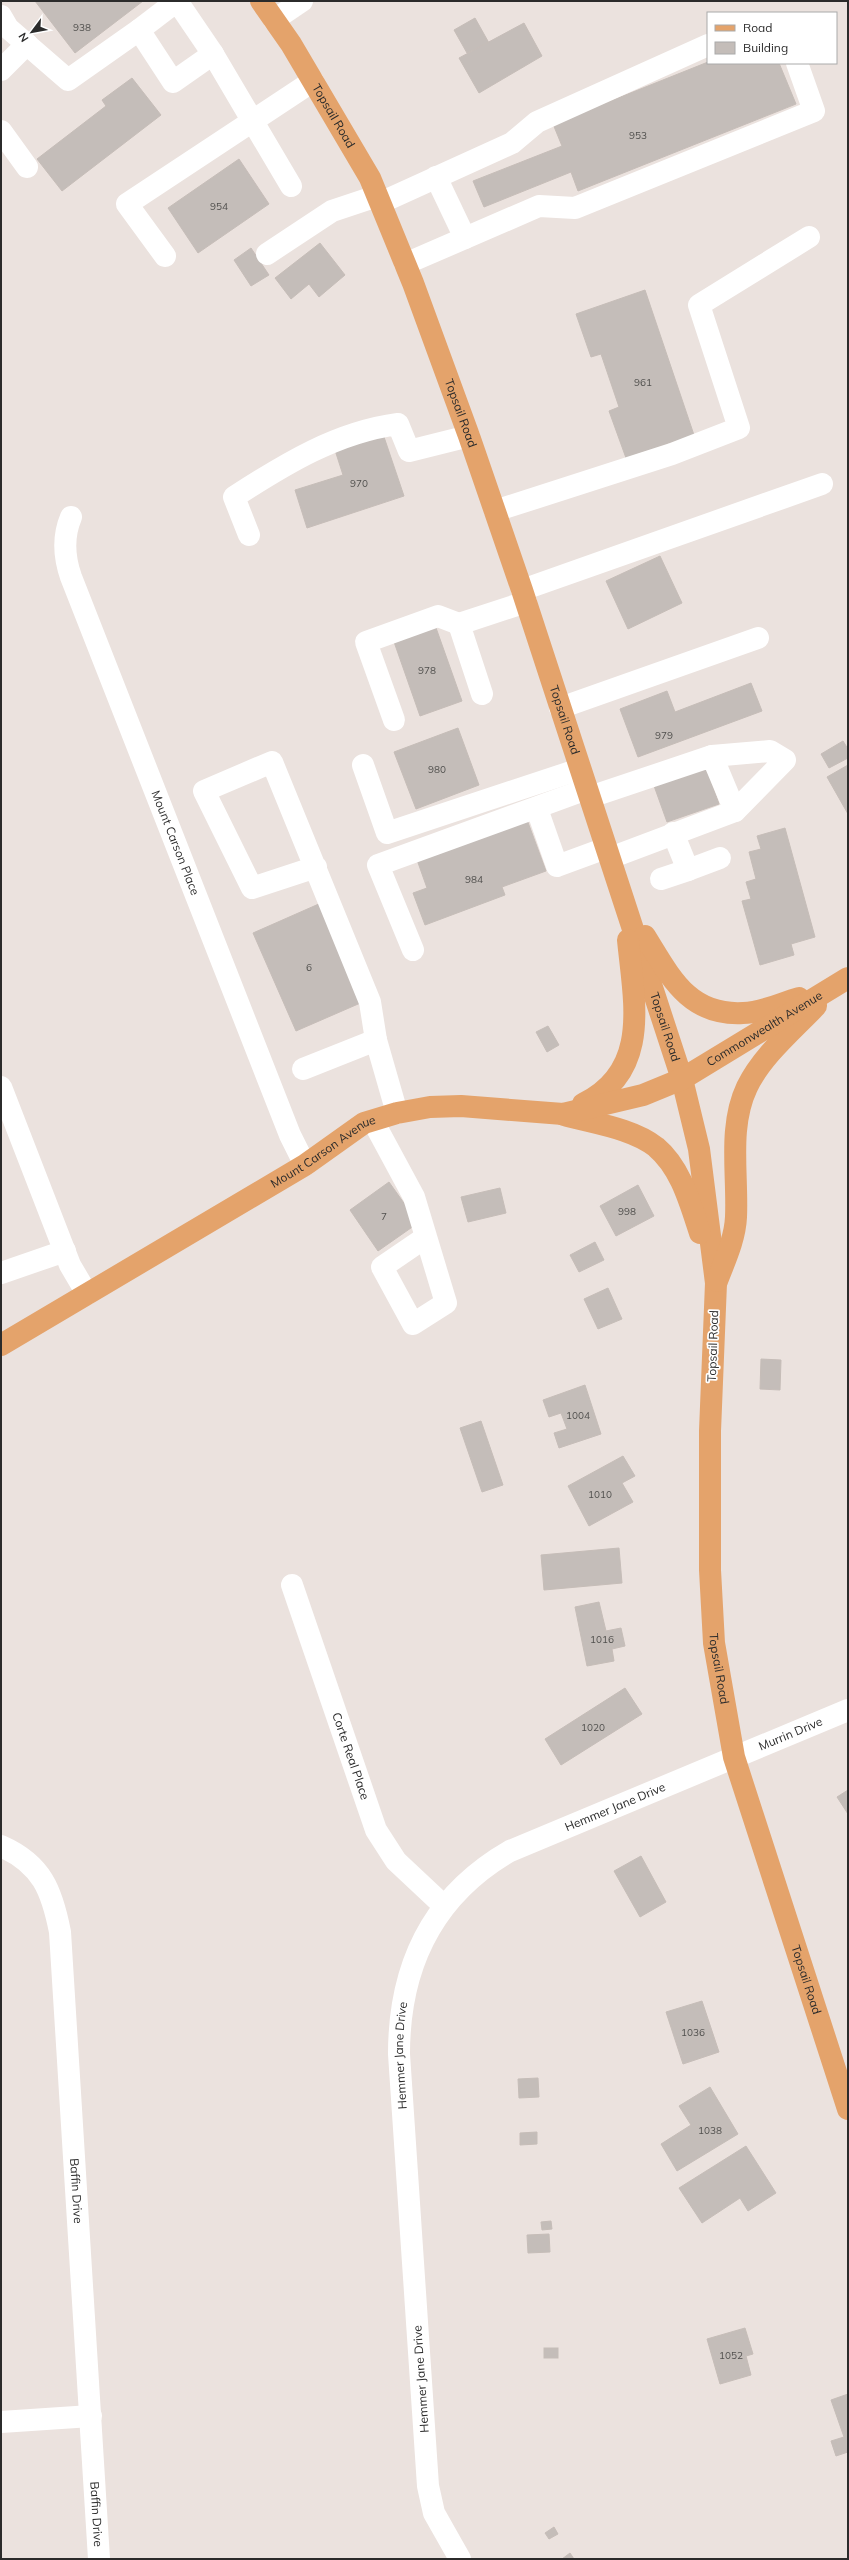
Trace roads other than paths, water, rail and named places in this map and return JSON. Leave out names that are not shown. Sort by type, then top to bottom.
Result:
[{"type":"main road","name":"Topsail Road","points":[[260,1],[313,81],[370,178],[405,264],[469,436],[524,596],[682,1079],[699,1149],[716,1283],[710,1431],[710,1570],[714,1643],[734,1757],[848,2109]]},
{"type":"main road","points":[[625,903],[672,980],[696,1003],[724,1012],[743,1013],[760,1010],[840,983]]},
{"type":"main road","points":[[562,1114],[596,1098],[614,1083],[630,1054],[635,1016],[625,903]]},
{"type":"main road","points":[[716,1283],[731,1244],[736,1218],[735,1145],[739,1111],[746,1089],[756,1071],[840,983]]},
{"type":"main road","name":"Commonwealth Avenue","points":[[682,1079],[840,983]]},
{"type":"main road","name":"Mount Carson Avenue","points":[[1,1345],[305,1165],[364,1123],[397,1113],[430,1107],[461,1106],[562,1114],[643,1095],[682,1079]]},
{"type":"main road","points":[[562,1114],[622,1131],[655,1147],[670,1163],[685,1190],[716,1283]]},
{"type":"street","points":[[1,16],[8,28],[68,80],[178,1],[213,54],[291,186]]},
{"type":"street","points":[[274,20],[302,1]]},
{"type":"street","points":[[139,30],[173,82],[213,54]]},
{"type":"street","points":[[1,70],[27,44]]},
{"type":"street","points":[[267,254],[332,211],[379,199],[436,177],[512,142],[537,122],[707,45]]},
{"type":"street","points":[[405,264],[539,206],[575,208],[814,111],[797,64]]},
{"type":"street","points":[[165,256],[127,204],[313,81]]},
{"type":"street","points":[[1,131],[27,167]]},
{"type":"street","points":[[436,177],[465,238]]},
{"type":"street","points":[[495,511],[672,454],[739,428],[699,305],[809,237]]},
{"type":"street","points":[[249,535],[234,497],[274,471],[324,444],[381,426],[398,424],[409,451],[469,436]]},
{"type":"street","points":[[394,720],[366,642],[438,616],[459,624],[524,596],[822,484]]},
{"type":"street","name":"Mount Carson Place","points":[[71,517],[66,540],[67,566],[287,1127],[305,1165]]},
{"type":"street","points":[[459,624],[482,694]]},
{"type":"street","points":[[560,708],[758,638]]},
{"type":"street","points":[[413,950],[378,865],[537,808],[712,756],[770,751],[785,760],[735,811],[673,833],[608,853],[557,866],[537,808]]},
{"type":"street","points":[[712,756],[735,811]]},
{"type":"street","points":[[316,867],[252,888],[204,791],[272,762],[316,867],[370,1002],[376,1040],[397,1113]]},
{"type":"street","points":[[363,765],[387,833],[580,769]]},
{"type":"street","points":[[673,833],[688,870]]},
{"type":"street","points":[[661,879],[720,858]]},
{"type":"street","points":[[303,1069],[376,1040]]},
{"type":"street","points":[[1,1087],[70,1265],[87,1294]]},
{"type":"street","points":[[373,1121],[414,1197],[426,1237]]},
{"type":"street","points":[[1,1273],[65,1251]]},
{"type":"street","name":"Corte Real Place","points":[[292,1585],[376,1830],[388,1851],[400,1865],[444,1906]]},
{"type":"street","name":"Murrin Drive","points":[[734,1757],[848,1710]]},
{"type":"street","name":"Hemmer Jane Drive","points":[[460,2559],[440,2526],[430,2500],[399,2054],[400,2013],[409,1972],[424,1938],[444,1906],[481,1871],[510,1852],[734,1757]]},
{"type":"street","name":"Baffin Drive","points":[[1,1846],[28,1863],[46,1882],[55,1906],[60,1932],[99,2559]]},
{"type":"street","points":[[1,2422],[91,2416]]}]
